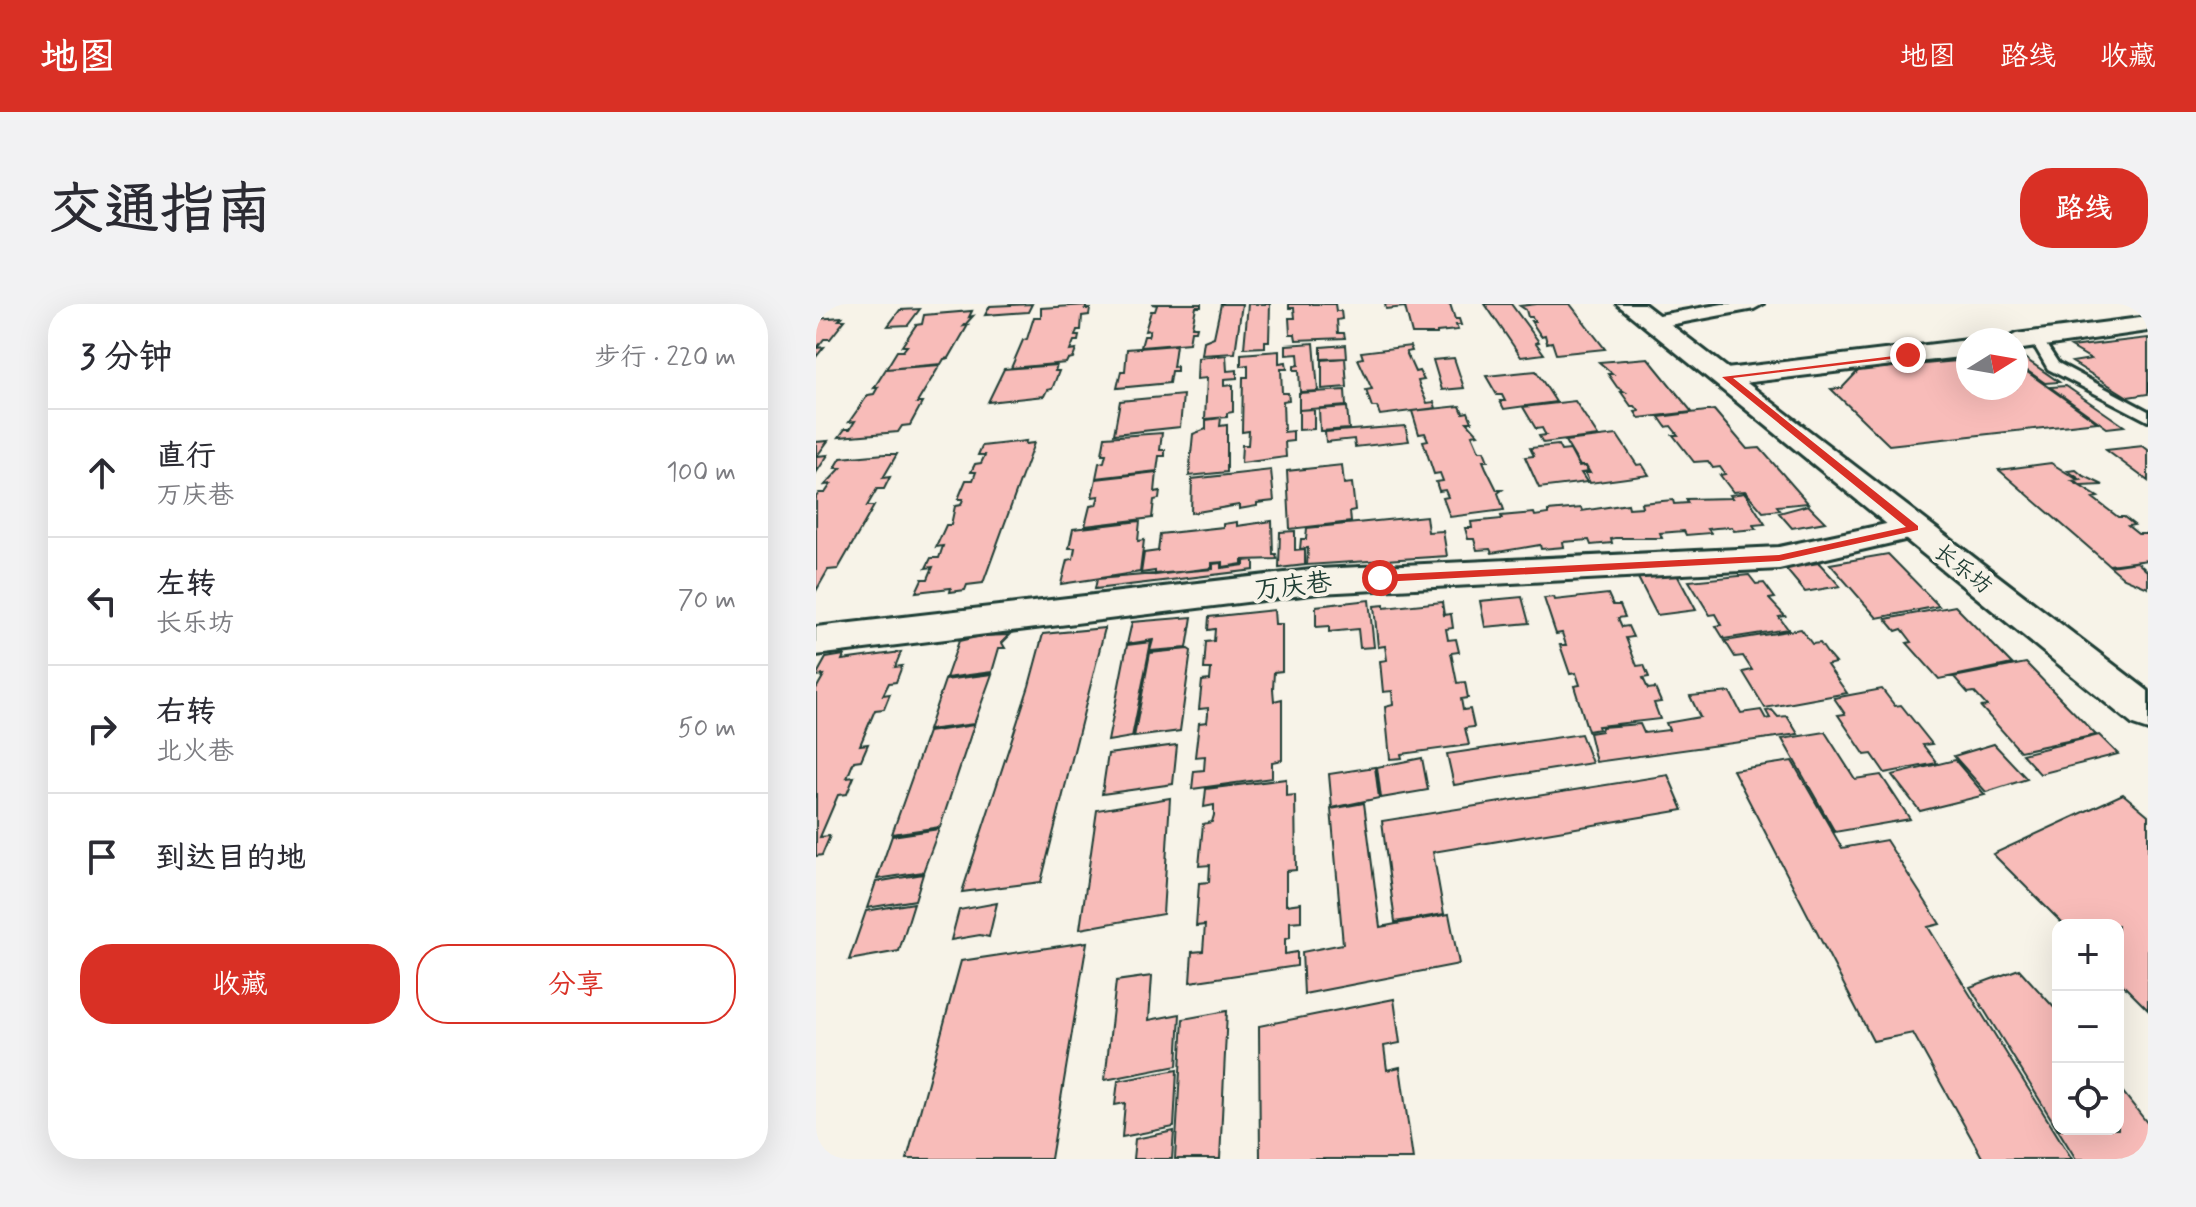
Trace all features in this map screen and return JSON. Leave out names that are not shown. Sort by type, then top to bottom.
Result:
[{"type":"street","points":[[1641,313],[1754,304]]},
{"type":"street","points":[[2063,311],[2100,332]]},
{"type":"street","name":"长乐坊","points":[[1641,313],[1726,377],[2148,714]]},
{"type":"street","points":[[2028,341],[2148,324]]},
{"type":"street","points":[[1726,377],[1956,349]]},
{"type":"street","name":"万庆巷","points":[[816,641],[1319,581],[1779,558],[1914,528]]},
{"type":"lane","points":[[2028,343],[2053,366],[2148,417]]},
{"type":"building","points":[[1032,304],[1028,312],[985,315],[990,306]]},
{"type":"building","points":[[1152,304],[1201,304],[1201,307],[1196,307],[1192,327],[1197,327],[1196,331],[1191,331],[1189,343],[1141,347],[1144,336],[1148,336],[1150,330],[1145,331],[1151,311],[1155,311],[1157,305]]},
{"type":"building","points":[[1221,304],[1242,304],[1235,353],[1202,355],[1204,341],[1214,337]]},
{"type":"building","points":[[1248,304],[1270,304],[1269,341],[1265,341],[1265,347],[1244,348]]},
{"type":"building","points":[[1289,304],[1335,304],[1336,311],[1341,311],[1342,319],[1337,320],[1338,333],[1344,333],[1345,338],[1296,340],[1295,334],[1290,334],[1289,318],[1295,318],[1294,308],[1289,308]]},
{"type":"building","points":[[1385,304],[1450,304],[1455,319],[1459,319],[1461,325],[1456,325],[1458,330],[1437,334],[1412,334],[1405,307],[1386,309]]},
{"type":"building","points":[[1485,304],[1511,304],[1539,342],[1536,343],[1544,354],[1521,357]]},
{"type":"building","points":[[1570,304],[1605,349],[1556,354],[1552,342],[1547,343],[1545,335],[1541,336],[1531,321],[1535,321],[1520,306]]},
{"type":"building","points":[[1087,305],[1085,309],[1090,309],[1089,315],[1082,316],[1081,330],[1077,330],[1075,336],[1079,336],[1078,341],[1074,341],[1070,351],[1076,350],[1073,358],[1066,363],[1011,368],[1023,340],[1027,339],[1034,317],[1041,317],[1041,308]]},
{"type":"building","points":[[920,309],[908,325],[888,326],[900,310]]},
{"type":"building","points":[[972,311],[969,317],[973,316],[964,326],[968,325],[949,358],[941,364],[886,369],[897,351],[903,351],[907,346],[902,346],[916,325],[922,324],[924,315]]},
{"type":"building","points":[[842,317],[839,320],[845,320],[830,339],[824,339],[817,348],[824,347],[816,357],[816,319]]},
{"type":"building","points":[[2148,338],[2148,394],[2128,397],[2072,362],[2091,359],[2071,347]]},
{"type":"building","points":[[1314,343],[1318,391],[1300,392],[1299,370],[1294,370],[1294,366],[1299,365],[1298,354],[1286,355],[1286,345]]},
{"type":"building","points":[[1176,345],[1173,367],[1177,366],[1177,371],[1171,371],[1169,383],[1117,388],[1121,371],[1125,371],[1127,349]]},
{"type":"building","points":[[1346,345],[1347,358],[1321,359],[1321,347]]},
{"type":"building","points":[[1410,346],[1412,351],[1406,352],[1415,372],[1419,371],[1424,380],[1418,381],[1420,387],[1427,403],[1434,402],[1436,408],[1380,415],[1377,407],[1372,407],[1366,390],[1372,389],[1358,359],[1363,358],[1361,352]]},
{"type":"building","points":[[1279,351],[1279,363],[1286,362],[1287,369],[1281,369],[1282,393],[1288,393],[1289,400],[1283,401],[1284,432],[1293,431],[1293,441],[1285,442],[1286,457],[1241,463],[1242,445],[1248,445],[1249,431],[1242,432],[1243,377],[1248,377],[1248,365],[1241,366],[1241,354]]},
{"type":"building","points":[[1226,355],[1227,371],[1237,370],[1237,378],[1224,379],[1224,386],[1233,385],[1233,412],[1227,413],[1227,417],[1205,419],[1207,378],[1197,379],[1198,358]]},
{"type":"building","points":[[1345,358],[1347,387],[1322,389],[1322,360]]},
{"type":"building","points":[[1454,358],[1464,388],[1442,390],[1433,360]]},
{"type":"building","points":[[1648,358],[1692,412],[1639,418],[1635,412],[1639,411],[1631,406],[1621,392],[1625,392],[1608,374],[1613,374],[1599,362]]},
{"type":"building","points":[[1956,361],[1956,400],[2028,400],[2028,373],[2097,422],[1889,445],[1831,389],[1842,388],[1859,370]]},
{"type":"building","points":[[2028,361],[2059,382],[2045,383],[2028,371]]},
{"type":"building","points":[[940,365],[917,403],[922,403],[910,425],[902,426],[898,432],[839,437],[845,429],[850,429],[855,421],[849,422],[868,395],[874,394],[878,387],[874,388],[886,369]]},
{"type":"building","points":[[1057,365],[1055,371],[1059,371],[1052,389],[1047,390],[1044,396],[988,402],[1004,369]]},
{"type":"building","points":[[1536,371],[1556,402],[1504,409],[1500,401],[1505,401],[1502,395],[1497,395],[1486,376]]},
{"type":"building","points":[[2066,386],[2124,426],[2107,428],[2050,387]]},
{"type":"building","points":[[1345,390],[1346,406],[1299,410],[1299,393]]},
{"type":"building","points":[[1183,395],[1180,427],[1114,434],[1120,401]]},
{"type":"building","points":[[1575,401],[1598,436],[1543,443],[1539,436],[1546,435],[1542,428],[1536,429],[1523,407]]},
{"type":"building","points":[[1460,406],[1463,413],[1468,412],[1472,422],[1467,422],[1478,434],[1472,435],[1479,451],[1484,451],[1488,461],[1483,461],[1497,490],[1502,490],[1498,493],[1504,510],[1450,517],[1443,498],[1448,497],[1445,490],[1439,491],[1436,482],[1443,481],[1440,473],[1434,474],[1423,441],[1428,440],[1425,433],[1419,434],[1412,411]]},
{"type":"building","points":[[1347,407],[1349,429],[1320,431],[1319,409]]},
{"type":"building","points":[[1314,409],[1314,429],[1299,430],[1299,410]]},
{"type":"building","points":[[1714,410],[1747,449],[1760,448],[1808,503],[1777,506],[1780,510],[1763,512],[1745,491],[1733,492],[1720,475],[1725,474],[1720,467],[1713,468],[1708,461],[1694,462],[1673,435],[1678,435],[1671,426],[1666,427],[1659,417]]},
{"type":"building","points":[[1221,418],[1220,426],[1227,425],[1227,472],[1189,476],[1193,434],[1206,429],[1206,420]]},
{"type":"building","points":[[1405,426],[1409,441],[1355,447],[1354,439],[1326,442],[1325,432]]},
{"type":"building","points":[[1162,433],[1160,450],[1165,450],[1165,456],[1159,456],[1157,471],[1096,478],[1099,463],[1104,462],[1106,454],[1102,454],[1105,437]]},
{"type":"building","points":[[1617,435],[1637,465],[1642,464],[1649,475],[1590,483],[1585,473],[1590,473],[1586,466],[1580,466],[1565,441]]},
{"type":"building","points":[[828,441],[817,456],[828,455],[816,473],[816,442]]},
{"type":"building","points":[[1026,441],[1025,444],[1034,443],[983,583],[967,585],[965,590],[950,592],[951,588],[916,592],[922,579],[928,579],[933,567],[926,568],[931,558],[939,558],[943,546],[936,547],[946,525],[951,525],[955,506],[961,505],[963,499],[958,499],[966,480],[973,480],[976,472],[971,472],[985,455],[978,455],[982,446]]},
{"type":"building","points":[[1558,445],[1561,451],[1570,450],[1579,467],[1585,466],[1588,472],[1581,473],[1587,482],[1539,488],[1525,457],[1534,456],[1530,448]]},
{"type":"building","points":[[2143,446],[2148,450],[2148,481],[2106,450]]},
{"type":"building","points":[[897,454],[883,478],[890,477],[884,489],[877,489],[867,506],[874,506],[838,569],[828,570],[816,591],[816,497],[819,493],[825,493],[831,484],[825,485],[841,468],[835,468],[841,458]]},
{"type":"building","points":[[2051,463],[2078,480],[2072,481],[2098,497],[2093,498],[2118,517],[2124,517],[2134,525],[2128,526],[2138,534],[2148,534],[2148,560],[2109,565],[1999,470]]},
{"type":"building","points":[[1342,465],[1344,484],[1352,483],[1355,510],[1350,511],[1351,522],[1290,529],[1287,471]]},
{"type":"building","points":[[1271,470],[1274,501],[1239,509],[1239,505],[1191,513],[1192,479]]},
{"type":"building","points":[[2076,470],[2103,485],[2081,486],[2075,481],[2081,480],[2068,471]]},
{"type":"building","points":[[1157,472],[1155,492],[1160,491],[1159,499],[1154,500],[1152,518],[1085,526],[1090,506],[1096,505],[1099,496],[1092,497],[1096,479]]},
{"type":"building","points":[[1745,493],[1765,524],[1753,525],[1756,529],[1734,531],[1732,527],[1716,528],[1708,529],[1711,533],[1686,535],[1684,531],[1660,533],[1662,538],[1615,538],[1611,539],[1612,543],[1591,545],[1589,540],[1563,542],[1564,547],[1541,549],[1540,545],[1492,553],[1490,549],[1477,550],[1474,539],[1468,539],[1465,528],[1472,528],[1471,522],[1502,519],[1501,516],[1534,513],[1535,516],[1548,514],[1548,511],[1581,508],[1582,511],[1628,504],[1629,508],[1642,507],[1641,503],[1673,500],[1674,504],[1688,503],[1686,499],[1732,498],[1730,495]]},
{"type":"building","points":[[1808,505],[1825,522],[1792,528],[1779,513]]},
{"type":"building","points":[[1426,516],[1428,532],[1443,531],[1447,556],[1307,565],[1308,548],[1300,549],[1301,539],[1306,539],[1307,528]]},
{"type":"building","points":[[1140,521],[1138,541],[1144,540],[1140,572],[1061,584],[1067,560],[1073,559],[1075,548],[1069,548],[1073,529]]},
{"type":"building","points":[[1272,521],[1273,554],[1277,559],[1242,560],[1242,564],[1223,567],[1223,562],[1212,563],[1212,568],[1155,575],[1155,571],[1141,573],[1144,553],[1158,551],[1160,534],[1223,527],[1223,524],[1237,522],[1237,526]]},
{"type":"building","points":[[1295,531],[1295,550],[1305,549],[1305,565],[1279,568],[1280,532]]},
{"type":"building","points":[[1888,554],[1939,606],[1877,618],[1830,564]]},
{"type":"building","points":[[1254,560],[1254,570],[1095,589],[1097,579],[1213,569],[1213,564],[1221,563],[1221,568],[1244,565],[1244,561]]},
{"type":"building","points":[[2137,562],[2148,572],[2148,588],[2124,578],[2110,566]]},
{"type":"building","points":[[1819,563],[1840,586],[1805,592],[1785,568]]},
{"type":"building","points":[[1675,571],[1696,610],[1657,615],[1637,576]]},
{"type":"building","points":[[1749,575],[1756,584],[1764,583],[1775,598],[1769,599],[1785,616],[1779,617],[1788,629],[1724,639],[1716,626],[1722,625],[1716,614],[1710,615],[1689,581]]},
{"type":"building","points":[[1608,594],[1613,605],[1620,605],[1625,617],[1618,618],[1622,627],[1628,626],[1633,637],[1626,638],[1637,666],[1644,665],[1649,677],[1643,678],[1648,689],[1655,688],[1661,702],[1654,703],[1660,719],[1598,726],[1599,729],[1588,731],[1574,686],[1580,685],[1576,673],[1570,674],[1560,645],[1566,645],[1562,633],[1556,634],[1544,598],[1554,597],[1555,600]]},
{"type":"building","points":[[1522,597],[1529,623],[1485,627],[1480,601]]},
{"type":"building","points":[[1369,600],[1374,647],[1360,648],[1358,629],[1329,632],[1329,626],[1316,627],[1316,606]]},
{"type":"building","points":[[1442,602],[1444,615],[1451,614],[1453,628],[1446,629],[1448,640],[1456,639],[1459,652],[1451,653],[1457,683],[1465,682],[1468,698],[1461,699],[1463,710],[1470,709],[1474,727],[1465,728],[1469,745],[1401,754],[1402,758],[1390,759],[1385,707],[1393,705],[1392,691],[1383,692],[1380,661],[1387,660],[1385,646],[1378,647],[1374,606],[1384,605],[1384,608]]},
{"type":"building","points":[[1955,606],[2012,664],[1939,679],[1907,643],[1912,642],[1902,629],[1896,631],[1886,619]]},
{"type":"building","points":[[1274,610],[1275,624],[1282,624],[1282,671],[1274,672],[1273,689],[1274,701],[1282,699],[1282,760],[1272,762],[1272,778],[1192,789],[1194,771],[1204,770],[1205,756],[1195,757],[1199,723],[1207,722],[1208,714],[1208,708],[1199,709],[1202,681],[1210,680],[1211,669],[1204,669],[1206,642],[1214,641],[1215,629],[1208,630],[1209,617]]},
{"type":"building","points":[[1192,617],[1187,648],[1150,651],[1153,640],[1127,644],[1132,622]]},
{"type":"building","points":[[1105,628],[1041,882],[962,892],[1043,634]]},
{"type":"building","points":[[1801,629],[1812,644],[1820,643],[1835,663],[1827,665],[1847,693],[1765,708],[1743,672],[1752,670],[1743,656],[1735,657],[1725,641]]},
{"type":"building","points":[[1010,635],[1002,643],[1005,648],[999,648],[992,672],[946,678],[959,641]]},
{"type":"building","points":[[1151,642],[1132,737],[1108,741],[1127,645]]},
{"type":"building","points":[[1191,651],[1180,731],[1134,737],[1150,653]]},
{"type":"building","points":[[901,652],[895,667],[902,666],[896,682],[889,683],[883,695],[890,694],[884,709],[875,710],[860,745],[868,744],[861,760],[854,761],[847,778],[854,777],[847,794],[838,795],[820,837],[830,836],[822,855],[816,856],[816,689],[824,675],[816,676],[826,658],[844,655],[842,660]]},
{"type":"building","points":[[2026,663],[2096,735],[2020,751],[1981,707],[1987,706],[1974,692],[1968,693],[1954,677]]},
{"type":"building","points":[[992,674],[974,724],[928,730],[945,680]]},
{"type":"building","points":[[1882,689],[1895,706],[1901,705],[1932,744],[1923,745],[1937,763],[1885,773],[1872,754],[1865,755],[1838,715],[1845,714],[1834,698]]},
{"type":"building","points":[[1730,692],[1741,713],[1761,710],[1766,719],[1770,718],[1766,711],[1772,710],[1778,717],[1787,716],[1798,734],[1596,762],[1589,733],[1601,731],[1602,727],[1640,724],[1644,733],[1669,730],[1666,723],[1700,717],[1690,696]]},
{"type":"building","points":[[974,725],[940,827],[892,834],[928,732]]},
{"type":"building","points":[[1825,732],[1855,779],[1881,775],[1910,819],[1835,832],[1782,739]]},
{"type":"building","points":[[1581,734],[1592,763],[1454,785],[1447,754]]},
{"type":"building","points":[[2099,735],[2118,754],[2040,774],[2022,754]]},
{"type":"building","points":[[1994,744],[2027,779],[1986,792],[1954,756]]},
{"type":"building","points":[[1177,745],[1173,784],[1102,794],[1108,754]]},
{"type":"building","points":[[1422,758],[1428,790],[1381,798],[1377,767]]},
{"type":"building","points":[[1955,760],[1985,795],[1920,811],[1892,775]]},
{"type":"building","points":[[1792,761],[1842,848],[1886,840],[1940,924],[1928,927],[2052,1127],[2052,1135],[2057,1135],[2072,1159],[1983,1159],[1913,1033],[1873,1041],[1733,770]]},
{"type":"building","points":[[1375,767],[1379,798],[1332,808],[1329,774]]},
{"type":"building","points":[[1668,775],[1683,810],[1433,852],[1444,914],[1395,922],[1382,821]]},
{"type":"building","points":[[1286,779],[1286,796],[1295,795],[1296,870],[1286,871],[1286,905],[1301,903],[1301,921],[1290,922],[1290,938],[1285,939],[1285,954],[1297,952],[1297,966],[1190,982],[1192,952],[1203,951],[1205,925],[1196,926],[1199,883],[1209,882],[1210,865],[1199,866],[1203,824],[1212,822],[1214,815],[1214,805],[1204,807],[1206,789]]},
{"type":"building","points":[[2123,794],[2148,815],[2148,1010],[2124,986],[2124,919],[2058,919],[1993,854]]},
{"type":"building","points":[[1170,798],[1163,914],[1080,929],[1097,810]]},
{"type":"building","points":[[1364,803],[1380,927],[1449,914],[1459,964],[1304,994],[1302,952],[1343,944],[1331,809]]},
{"type":"building","points":[[939,829],[923,872],[877,879],[892,836]]},
{"type":"building","points":[[923,874],[915,900],[867,908],[876,882]]},
{"type":"building","points":[[914,903],[899,951],[849,960],[866,911]]},
{"type":"building","points":[[997,903],[989,937],[980,935],[951,940],[959,910]]},
{"type":"building","points":[[1087,942],[1051,1159],[907,1159],[961,961]]},
{"type":"building","points":[[2019,969],[2052,1005],[2052,1120],[1970,987]]},
{"type":"building","points":[[1152,976],[1149,1020],[1180,1014],[1177,1066],[1105,1080],[1116,981]]},
{"type":"building","points":[[1394,999],[1400,1043],[1384,1046],[1387,1070],[1400,1067],[1413,1159],[1260,1159],[1259,1026]]},
{"type":"building","points":[[1227,1011],[1220,1159],[1175,1159],[1183,1019]]},
{"type":"building","points":[[1177,1070],[1174,1127],[1122,1137],[1125,1103],[1115,1105],[1118,1081]]},
{"type":"building","points":[[2124,1094],[2148,1124],[2148,1159],[2076,1159],[2061,1135],[2124,1135]]},
{"type":"building","points":[[1174,1131],[1172,1159],[1133,1159],[1135,1139]]},
{"type":"route","points":[[1380,578],[1779,558],[1914,528],[1726,377],[1908,355]]}]
